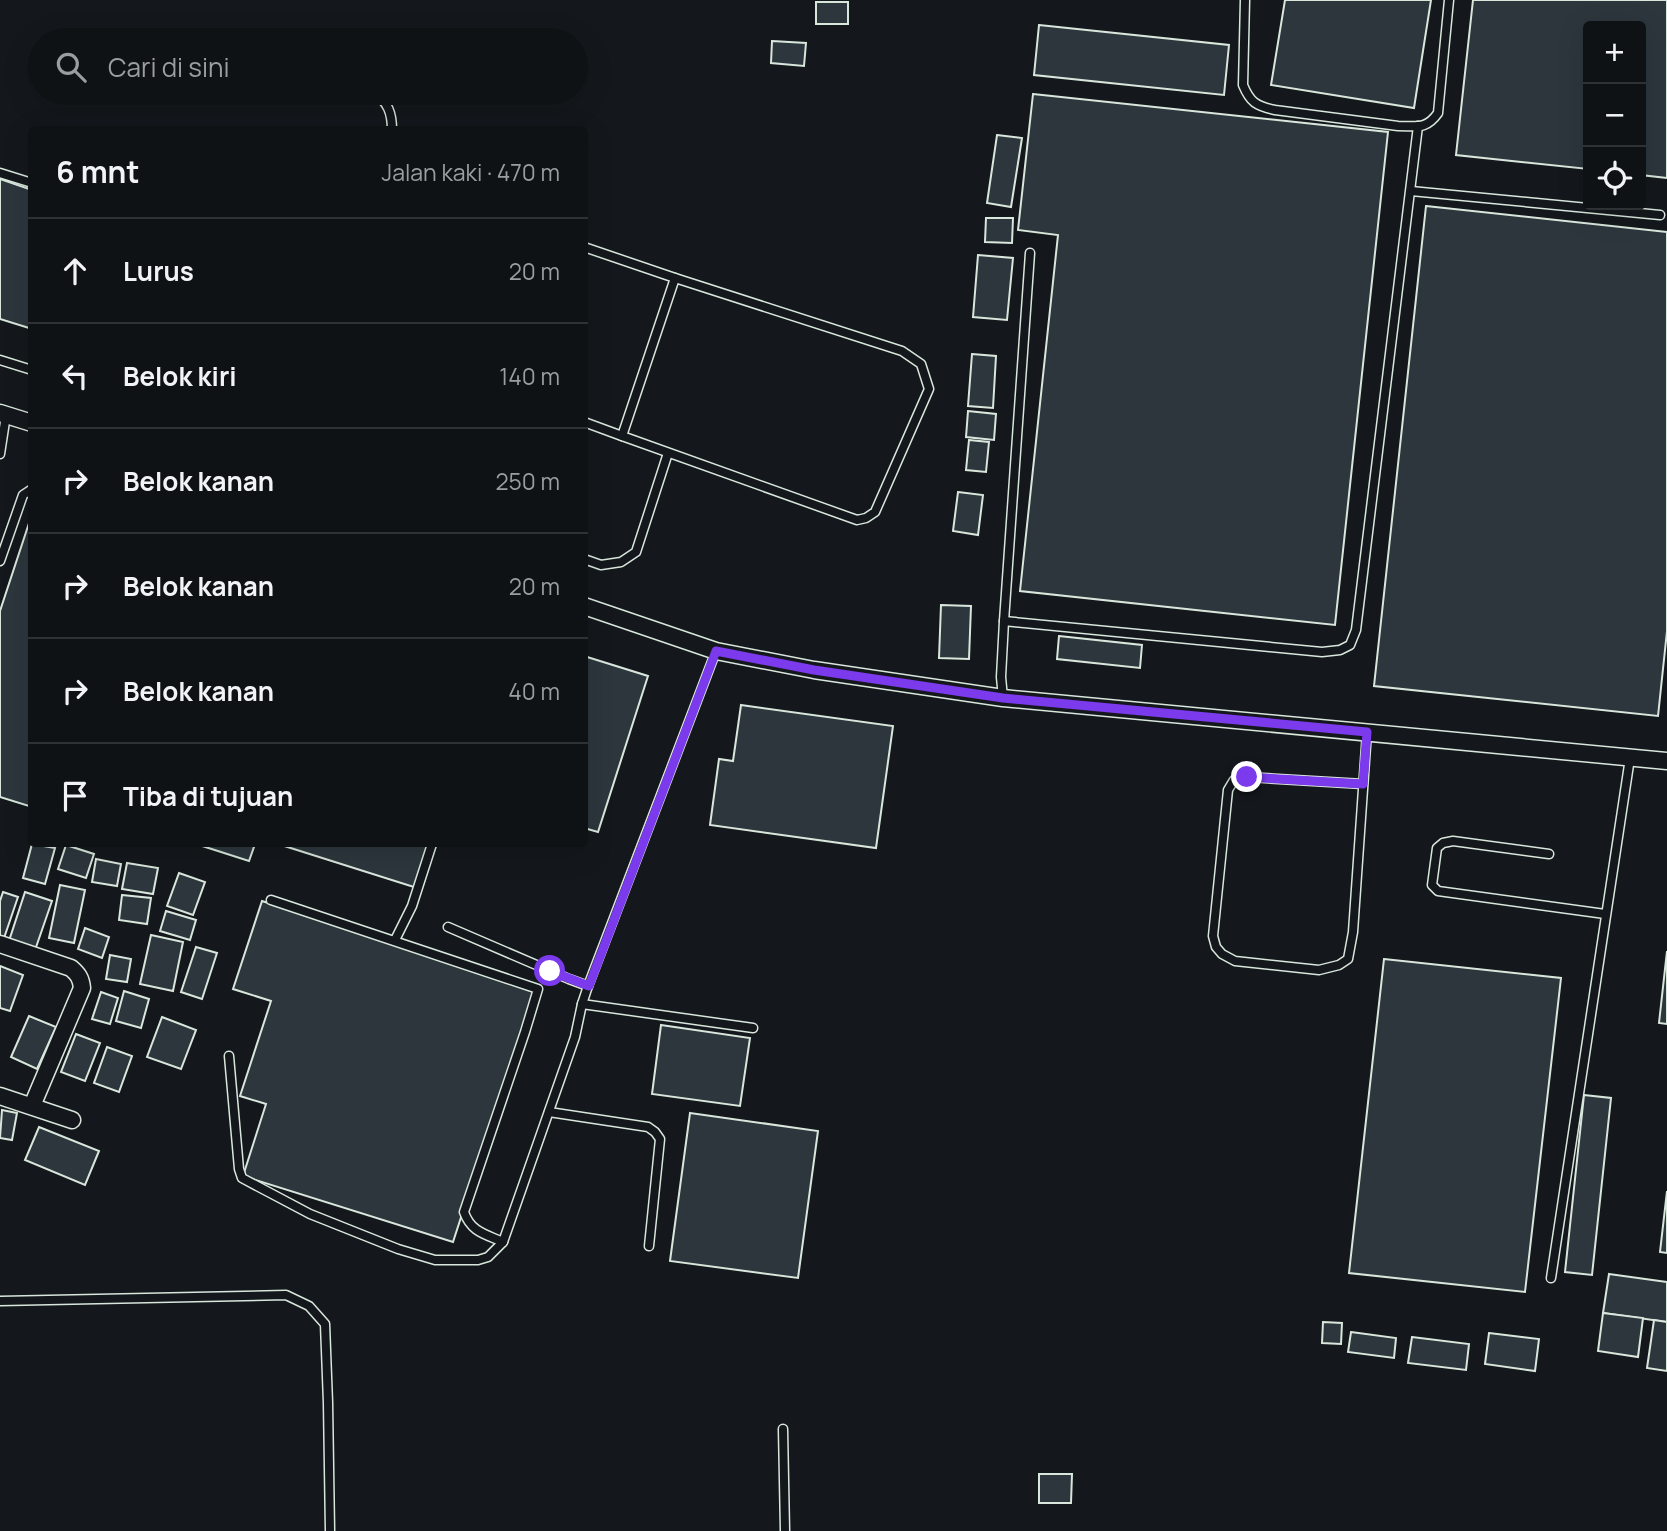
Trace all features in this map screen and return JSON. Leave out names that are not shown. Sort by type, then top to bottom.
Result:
[{"type":"street","points":[[3,414],[28,423]]},
{"type":"street","points":[[588,607],[716,651],[814,670],[1003,698],[1667,761]]},
{"type":"street","points":[[0,944],[71,968],[81,980],[82,988],[32,1106]]},
{"type":"street","points":[[0,1096],[72,1119]]},
{"type":"lane","points":[[1245,0],[1242,85],[1248,97],[1259,107],[1398,126],[1431,123],[1438,113],[1449,0]]},
{"type":"lane","points":[[387,105],[392,114],[392,126]]},
{"type":"lane","points":[[1004,621],[1322,652],[1340,650],[1350,645],[1356,630],[1418,126]]},
{"type":"lane","points":[[0,173],[28,182]]},
{"type":"lane","points":[[1411,191],[1660,215]]},
{"type":"lane","points":[[588,248],[902,351],[921,363],[929,389],[874,512],[857,520],[588,423]]},
{"type":"lane","points":[[1003,698],[1001,677],[1004,621],[1030,253]]},
{"type":"lane","points":[[622,436],[675,278]]},
{"type":"lane","points":[[0,360],[28,369]]},
{"type":"lane","points":[[0,454],[3,414]]},
{"type":"lane","points":[[588,560],[601,565],[621,562],[636,552],[668,453]]},
{"type":"lane","points":[[0,561],[23,495],[28,492]]},
{"type":"lane","points":[[229,1056],[242,1178],[310,1214],[398,1249],[435,1260],[478,1260],[488,1257],[503,1242],[575,1037],[582,1004],[716,651]]},
{"type":"lane","points":[[1363,784],[1247,777],[1234,780],[1228,790],[1213,936],[1216,947],[1222,954],[1235,961],[1319,970],[1339,965],[1348,959],[1353,932],[1367,732]]},
{"type":"lane","points":[[1552,1278],[1630,758]]},
{"type":"lane","points":[[1549,854],[1453,841],[1443,843],[1437,849],[1432,886],[1438,891],[1605,914]]},
{"type":"lane","points":[[395,940],[412,906],[431,847]]},
{"type":"lane","points":[[271,900],[539,990],[464,1212],[469,1224],[478,1232],[503,1242]]},
{"type":"lane","points":[[447,927],[589,986]]},
{"type":"lane","points":[[582,1004],[753,1028]]},
{"type":"lane","points":[[549,1112],[648,1127],[655,1132],[660,1139],[649,1246]]},
{"type":"lane","points":[[0,1301],[286,1295],[310,1306],[325,1324],[330,1531]]},
{"type":"lane","points":[[783,1429],[785,1531]]},
{"type":"building","points":[[1285,0],[1431,0],[1414,108],[1271,85]]},
{"type":"building","points":[[1473,0],[1667,0],[1667,178],[1646,176],[1646,21],[1583,21],[1583,168],[1456,155]]},
{"type":"building","points":[[816,2],[848,2],[848,24],[816,24]]},
{"type":"building","points":[[1039,25],[1229,45],[1224,95],[1034,75]]},
{"type":"building","points":[[772,41],[806,43],[804,66],[771,63]]},
{"type":"building","points":[[1033,94],[1388,132],[1335,625],[1020,591],[1058,235],[1018,230]]},
{"type":"building","points":[[997,135],[1022,138],[1011,207],[987,203]]},
{"type":"building","points":[[0,179],[28,189],[28,328],[0,319]]},
{"type":"building","points":[[1426,206],[1667,232],[1667,631],[1658,716],[1374,686]]},
{"type":"building","points":[[986,218],[1013,218],[1012,243],[985,242]]},
{"type":"building","points":[[978,255],[1013,258],[1007,320],[973,317]]},
{"type":"building","points":[[972,354],[996,356],[993,408],[968,406]]},
{"type":"building","points":[[968,411],[996,414],[994,440],[966,437]]},
{"type":"building","points":[[969,440],[989,442],[986,472],[966,470]]},
{"type":"building","points":[[958,492],[983,495],[978,535],[953,531]]},
{"type":"building","points":[[28,526],[28,806],[0,797],[0,611]]},
{"type":"building","points":[[941,605],[971,606],[969,659],[939,658]]},
{"type":"building","points":[[1059,636],[1142,645],[1140,668],[1057,659]]},
{"type":"building","points":[[588,657],[648,676],[598,832],[588,829]]},
{"type":"building","points":[[741,705],[893,726],[876,848],[710,825],[719,759],[733,761]]},
{"type":"building","points":[[31,847],[55,848],[45,884],[23,878]]},
{"type":"building","points":[[65,847],[94,854],[86,878],[58,869]]},
{"type":"building","points":[[205,847],[254,847],[249,861]]},
{"type":"building","points":[[287,847],[430,847],[417,888]]},
{"type":"building","points":[[96,859],[121,864],[117,886],[92,882]]},
{"type":"building","points":[[127,863],[158,868],[153,894],[122,889]]},
{"type":"building","points":[[179,873],[205,882],[193,915],[167,906]]},
{"type":"building","points":[[60,885],[85,890],[74,943],[49,938]]},
{"type":"building","points":[[3,892],[18,897],[3,941],[0,940],[0,901]]},
{"type":"building","points":[[25,892],[52,901],[34,953],[8,944]]},
{"type":"building","points":[[122,895],[151,898],[147,924],[119,920]]},
{"type":"building","points":[[262,901],[535,989],[453,1242],[243,1176],[266,1104],[240,1096],[271,1001],[233,989]]},
{"type":"building","points":[[166,911],[196,920],[190,940],[160,931]]},
{"type":"building","points":[[85,928],[109,937],[102,958],[78,949]]},
{"type":"building","points":[[151,935],[183,942],[173,991],[140,984]]},
{"type":"building","points":[[196,947],[217,953],[202,999],[181,992]]},
{"type":"building","points":[[1667,951],[1667,1024],[1659,1023]]},
{"type":"building","points":[[110,955],[131,959],[127,982],[106,979]]},
{"type":"building","points":[[1384,959],[1561,978],[1525,1292],[1349,1273]]},
{"type":"building","points":[[0,966],[23,975],[10,1011],[0,1008]]},
{"type":"building","points":[[124,991],[149,999],[141,1028],[116,1021]]},
{"type":"building","points":[[101,992],[118,998],[110,1024],[92,1019]]},
{"type":"building","points":[[29,1016],[56,1027],[37,1069],[11,1057]]},
{"type":"building","points":[[162,1017],[196,1030],[181,1069],[147,1057]]},
{"type":"building","points":[[661,1025],[750,1038],[740,1106],[652,1094]]},
{"type":"building","points":[[76,1034],[100,1043],[85,1081],[61,1072]]},
{"type":"building","points":[[107,1047],[132,1056],[119,1092],[94,1083]]},
{"type":"building","points":[[1584,1095],[1611,1098],[1592,1275],[1565,1272]]},
{"type":"building","points":[[2,1110],[17,1113],[12,1140],[0,1138]]},
{"type":"building","points":[[690,1113],[818,1131],[798,1278],[670,1261]]},
{"type":"building","points":[[39,1127],[99,1151],[85,1185],[25,1160]]},
{"type":"building","points":[[1667,1191],[1667,1253],[1660,1252]]},
{"type":"building","points":[[1609,1274],[1667,1282],[1667,1322],[1603,1313]]},
{"type":"building","points":[[1603,1313],[1643,1318],[1638,1357],[1598,1351]]},
{"type":"building","points":[[1654,1320],[1667,1322],[1667,1371],[1647,1368]]},
{"type":"building","points":[[1323,1322],[1342,1323],[1341,1344],[1322,1343]]},
{"type":"building","points":[[1351,1332],[1396,1338],[1394,1358],[1348,1352]]},
{"type":"building","points":[[1489,1333],[1539,1339],[1535,1371],[1485,1364]]},
{"type":"building","points":[[1412,1337],[1469,1344],[1466,1370],[1408,1363]]},
{"type":"building","points":[[1039,1474],[1072,1474],[1071,1503],[1039,1503]]},
{"type":"route","points":[[550,971],[589,986],[716,651],[814,670],[1003,698],[1367,732],[1363,784],[1247,777]]}]
